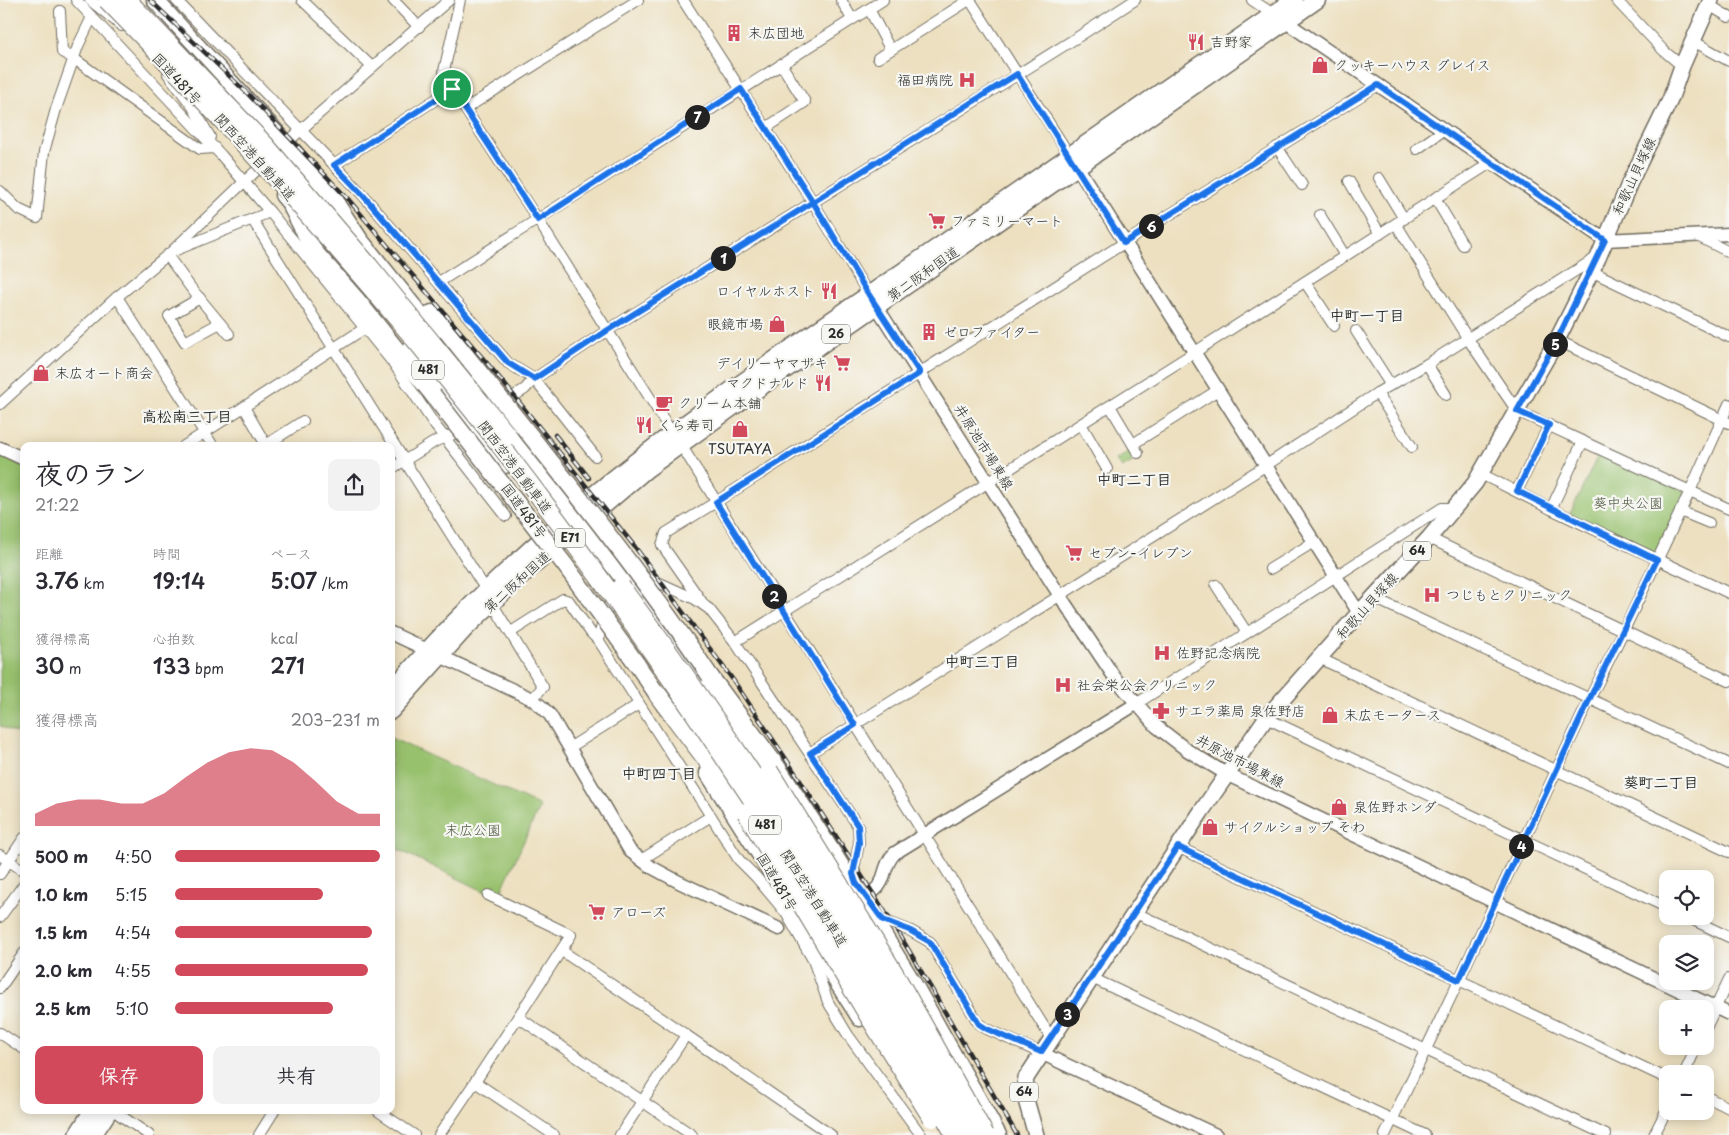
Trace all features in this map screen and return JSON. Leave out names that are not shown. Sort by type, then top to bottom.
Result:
[{"type":"highway","name":"国道481号","points":[[100,0],[148,48],[289,202],[314,251],[357,300],[433,395],[559,558],[658,695],[786,895],[810,939],[862,1021],[947,1133]]},
{"type":"highway","name":"関西空港自動車道","points":[[107,0],[246,146],[373,290],[485,427],[588,563],[694,712],[811,890],[881,1006],[947,1133]]},
{"type":"highway","name":"関西空港自動車道","points":[[127,0],[266,146],[369,266],[494,418],[658,637],[805,855],[882,982],[970,1135]]},
{"type":"highway","name":"481","points":[[155,0],[286,144],[415,292],[606,532],[710,676],[715,694]]},
{"type":"highway","name":"第二阪和国道","points":[[1279,18],[1294,0]]},
{"type":"highway","name":"第二阪和国道","points":[[395,687],[466,628],[489,596],[559,534],[676,439],[1279,18],[1317,0]]},
{"type":"highway","name":"481","points":[[330,194],[360,240],[409,300],[676,647],[715,694],[898,996],[921,1028],[973,1090],[998,1135]]},
{"type":"highway","name":"481","points":[[289,202],[316,236],[365,291],[472,423],[642,641],[749,799],[882,1017],[947,1133]]},
{"type":"highway","name":"第二阪和国道","points":[[395,706],[434,653]]},
{"type":"highway","points":[[715,694],[769,771],[893,972],[985,1135]]},
{"type":"highway","points":[[658,695],[746,812]]},
{"type":"highway","points":[[696,720],[722,772],[865,1010],[947,1133]]},
{"type":"highway","points":[[77,1135],[90,1114]]},
{"type":"highway","points":[[93,1135],[107,1114]]},
{"type":"main road","name":"和歌山貝塚線","points":[[1036,1135],[1025,1101],[1024,1085],[1026,1078],[1041,1052],[1136,913],[1178,847],[1266,718],[1358,614],[1456,508],[1481,474],[1557,340],[1594,264],[1630,182],[1670,100],[1706,3]]},
{"type":"street","points":[[76,0],[218,151],[270,212],[394,364],[444,438],[506,516]]},
{"type":"street","points":[[90,0],[148,48],[193,108],[218,151]]},
{"type":"street","points":[[176,0],[362,194],[508,363],[534,379],[595,456]]},
{"type":"street","points":[[302,0],[372,67]]},
{"type":"street","points":[[393,0],[419,27]]},
{"type":"street","points":[[0,404],[118,297],[169,254],[301,130],[449,0]]},
{"type":"street","points":[[460,0],[444,71],[452,89],[608,330],[1051,1038]]},
{"type":"street","points":[[465,109],[638,0]]},
{"type":"street","points":[[683,0],[813,202],[873,300]]},
{"type":"street","points":[[841,0],[852,19]]},
{"type":"street","points":[[439,282],[883,0]]},
{"type":"street","points":[[878,58],[970,0],[1195,352],[1358,614]]},
{"type":"street","points":[[395,467],[436,441],[456,433],[493,410],[525,389],[534,379],[608,330],[1135,0]]},
{"type":"street","points":[[1252,0],[1605,240],[1729,234]]},
{"type":"street","points":[[1616,0],[1664,51],[1682,66]]},
{"type":"street","points":[[1706,3],[1729,17]]},
{"type":"street","points":[[869,8],[890,50]]},
{"type":"street","points":[[60,11],[62,52],[74,58],[200,149],[218,151]]},
{"type":"street","points":[[0,191],[18,209],[37,218],[44,152],[56,109],[74,58],[92,17]]},
{"type":"street","points":[[1693,40],[1729,60]]},
{"type":"street","points":[[766,128],[805,102],[781,64]]},
{"type":"street","points":[[704,605],[662,545],[666,533],[1124,243],[1378,85]]},
{"type":"street","points":[[334,165],[452,89]]},
{"type":"street","points":[[1417,149],[1444,130]]},
{"type":"street","points":[[1277,147],[1302,185]]},
{"type":"street","points":[[735,642],[1110,406],[1492,162]]},
{"type":"street","points":[[1379,178],[1400,221],[1468,339],[1517,411],[1729,509]]},
{"type":"street","points":[[1349,181],[1380,234]]},
{"type":"street","points":[[1436,198],[1463,245]]},
{"type":"street","points":[[169,254],[270,212]]},
{"type":"street","points":[[1320,215],[1345,256]]},
{"type":"street","points":[[252,219],[392,442]]},
{"type":"street","points":[[1697,236],[1729,252]]},
{"type":"street","points":[[169,254],[200,298],[229,334]]},
{"type":"street","points":[[810,753],[1265,466],[1390,384],[1427,364],[1594,264],[1729,337]]},
{"type":"street","points":[[1304,282],[1334,326]]},
{"type":"street","points":[[118,297],[210,442]]},
{"type":"street","points":[[200,298],[169,316],[185,342],[220,323]]},
{"type":"street","name":"井原池市場東線","points":[[873,300],[1060,596],[1115,678],[1156,726],[1202,760],[1228,775],[1729,1014]]},
{"type":"street","points":[[190,442],[365,328]]},
{"type":"street","points":[[1356,331],[1390,384]]},
{"type":"street","points":[[1557,340],[1725,421]]},
{"type":"street","points":[[1427,364],[1446,395]]},
{"type":"street","points":[[1110,406],[1135,449],[1218,390]]},
{"type":"street","points":[[1377,393],[1412,447]]},
{"type":"street","points":[[1385,1135],[1590,698],[1725,421],[1729,404]]},
{"type":"street","points":[[244,407],[264,442]]},
{"type":"street","points":[[271,442],[303,421]]},
{"type":"street","points":[[1081,424],[1107,469]]},
{"type":"street","points":[[1517,491],[1549,425]]},
{"type":"street","points":[[1551,509],[1583,441]]},
{"type":"street","points":[[395,446],[489,596],[543,687],[532,699]]},
{"type":"street","points":[[0,448],[20,457]]},
{"type":"street","points":[[1481,474],[1729,593]]},
{"type":"street","points":[[874,891],[880,886],[888,860],[896,853],[1136,704],[1442,508],[1456,508]]},
{"type":"street","points":[[1680,511],[1709,523]]},
{"type":"street","points":[[1429,538],[1729,680]]},
{"type":"street","points":[[1270,569],[1314,542]]},
{"type":"street","points":[[608,558],[695,599],[709,609],[735,642],[858,826],[859,843],[853,874],[856,883],[883,920],[909,930],[930,942],[979,1024],[1216,1135]]},
{"type":"street","points":[[1216,585],[1247,633]]},
{"type":"street","points":[[1374,598],[1729,764]]},
{"type":"street","points":[[511,632],[563,599],[569,601],[591,633],[599,641],[739,860],[756,877],[786,914],[813,960],[828,1002],[848,1035],[927,1135]]},
{"type":"street","points":[[599,641],[599,630],[607,615],[610,602]]},
{"type":"street","points":[[395,635],[532,699],[550,715],[630,851],[641,860],[679,882],[779,929]]},
{"type":"street","points":[[1319,658],[1729,852]]},
{"type":"street","points":[[569,748],[639,704]]},
{"type":"street","points":[[1266,718],[1659,904]]},
{"type":"street","points":[[641,860],[711,816]]},
{"type":"street","points":[[0,874],[4,858],[20,842]]},
{"type":"street","points":[[1178,847],[1659,1075]]},
{"type":"street","points":[[4,858],[20,868]]},
{"type":"street","points":[[0,917],[20,890]]},
{"type":"street","points":[[439,1135],[571,935],[488,895]]},
{"type":"street","points":[[1136,913],[1606,1135]]},
{"type":"street","points":[[1704,925],[1729,937]]},
{"type":"street","points":[[562,951],[831,1135]]},
{"type":"street","points":[[0,988],[20,958]]},
{"type":"street","points":[[1092,978],[1425,1135]]},
{"type":"street","points":[[1714,1012],[1729,979]]},
{"type":"street","points":[[518,1017],[692,1135]]},
{"type":"street","points":[[0,1033],[20,1046]]},
{"type":"street","points":[[620,1135],[686,1035]]},
{"type":"street","points":[[880,1077],[921,1135]]},
{"type":"street","points":[[475,1082],[554,1135]]},
{"type":"street","points":[[1714,1100],[1729,1108]]},
{"type":"street","points":[[118,1114],[149,1135]]},
{"type":"street","points":[[259,1135],[272,1114]]},
{"type":"street","points":[[382,1114],[414,1135]]},
{"type":"street","points":[[1654,1135],[1662,1120]]},
{"type":"green space","points":[[1133,449],[1139,458],[1122,468],[1116,460]]},
{"type":"green space","name":"葵中央公園","points":[[1600,451],[1686,492],[1656,555],[1570,514]]},
{"type":"green space","points":[[0,455],[20,465],[20,735],[0,726]]},
{"type":"green space","name":"末広公園","points":[[395,740],[540,806],[498,898],[395,848]]},
{"type":"railway","points":[[150,0],[248,94],[348,199],[502,381],[635,547],[733,680],[788,762],[898,932],[1017,1135]]},
{"type":"railway","points":[[555,435],[589,478]]},
{"type":"place","name":"末広団地","points":[[734,33]]},
{"type":"place","name":"吉野家","points":[[1196,42]]},
{"type":"place","name":"クッキーハウス グレイス","points":[[1320,65]]},
{"type":"place","name":"福田病院","points":[[967,80]]},
{"type":"place","name":"ファミリーマート","points":[[937,221]]},
{"type":"place","name":"ロイヤルホスト","points":[[829,291]]},
{"type":"place","name":"眼鏡市場","points":[[777,324]]},
{"type":"place","name":"ゼロファイター","points":[[929,332]]},
{"type":"place","name":"デイリーヤマザキ","points":[[842,363]]},
{"type":"place","name":"末広オート商会","points":[[41,373]]},
{"type":"place","name":"マクドナルド","points":[[823,383]]},
{"type":"place","name":"クリーム本舗","points":[[664,403]]},
{"type":"place","name":"くら寿司","points":[[644,425]]},
{"type":"place","name":"TSUTAYA","points":[[740,429]]},
{"type":"place","name":"セブン-イレブン","points":[[1074,553]]},
{"type":"place","name":"つじもとクリニック","points":[[1432,595]]},
{"type":"place","name":"佐野記念病院","points":[[1162,653]]},
{"type":"place","name":"社会栄公会クリニック","points":[[1063,685]]},
{"type":"place","name":"サエラ薬局 泉佐野店","points":[[1161,711]]},
{"type":"place","name":"末広モータース","points":[[1330,715]]},
{"type":"place","name":"泉佐野ホンダ","points":[[1339,807]]},
{"type":"place","name":"サイクルショップ そわ","points":[[1210,827]]},
{"type":"place","name":"アローズ","points":[[597,912]]},
{"type":"district","name":"中町一丁目","points":[[1367,316]]},
{"type":"district","name":"高松南三丁目","points":[[187,417]]},
{"type":"district","name":"中町二丁目","points":[[1134,480]]},
{"type":"district","name":"中町三丁目","points":[[982,662]]},
{"type":"district","name":"中町四丁目","points":[[659,774]]},
{"type":"district","name":"葵町二丁目","points":[[1661,783]]},
{"type":"route","points":[[452,89],[334,165],[362,194],[508,363],[534,379],[608,330],[813,202],[869,295],[920,373],[716,502],[855,725],[810,753],[858,826],[859,843],[853,874],[856,883],[883,920],[909,930],[930,942],[979,1024],[1041,1052],[1136,913],[1178,847],[1459,980],[1590,698],[1657,560],[1517,491],[1549,425],[1517,411],[1557,340],[1605,240],[1378,85],[1124,243],[1017,74],[813,202],[741,89],[538,220],[452,89]]}]
